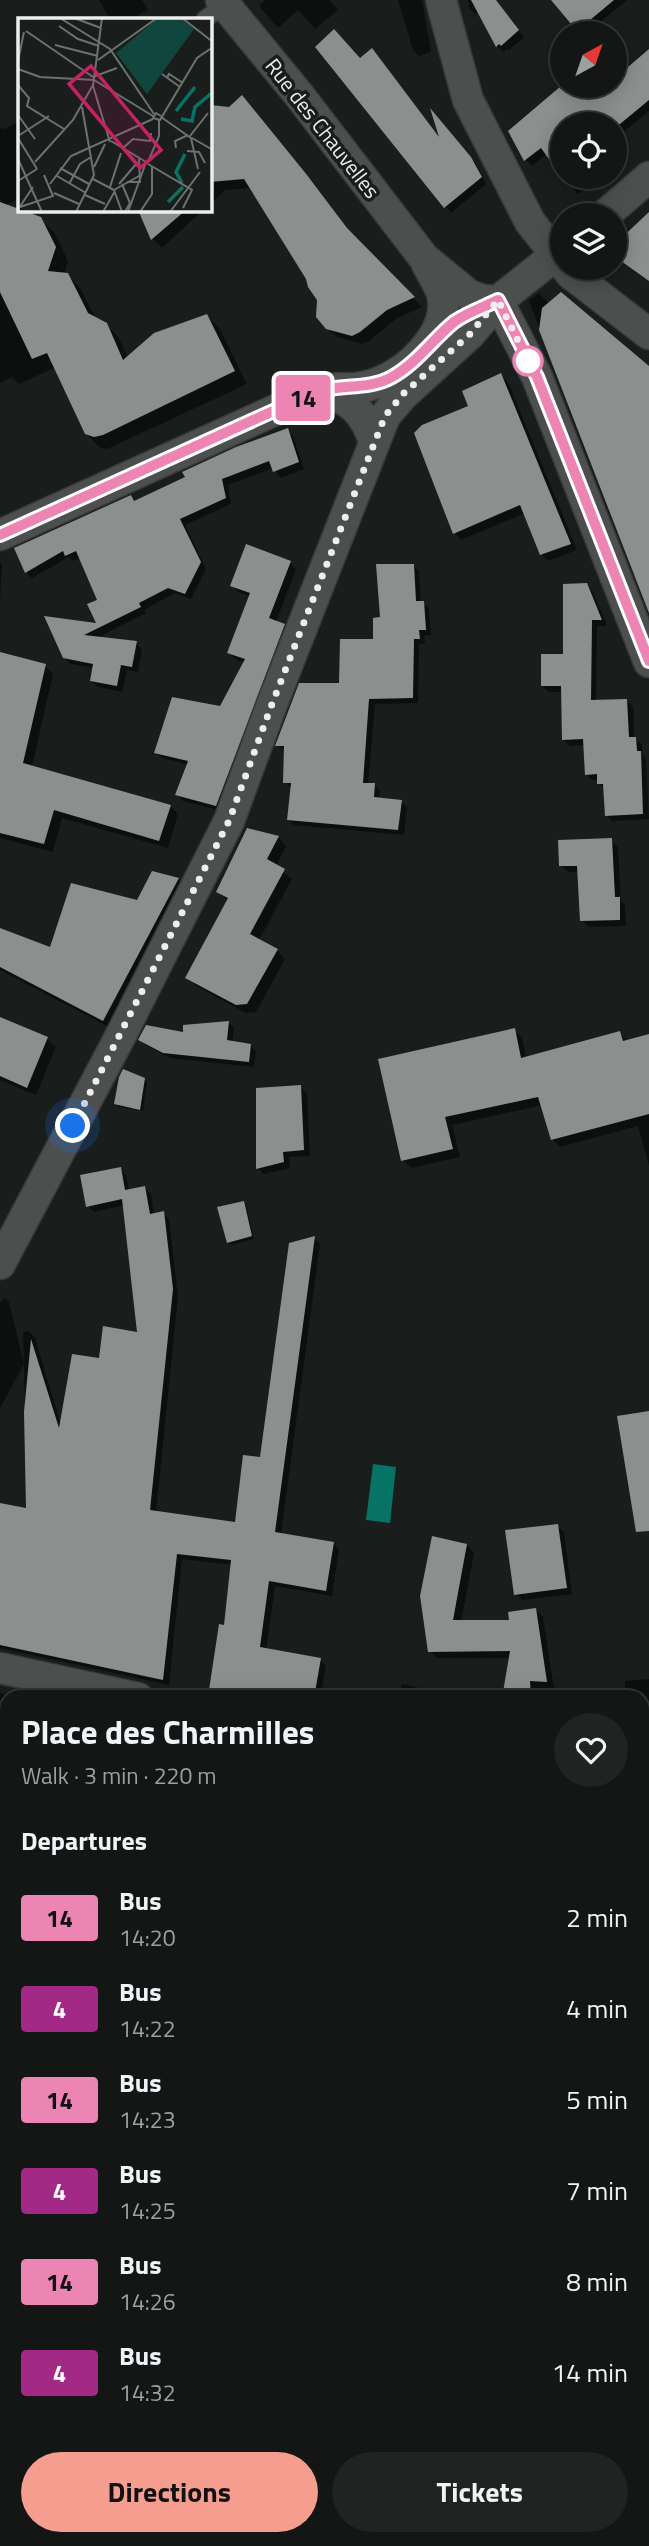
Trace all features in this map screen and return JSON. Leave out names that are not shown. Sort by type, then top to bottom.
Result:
[{"type":"street","points":[[441,0],[468,100],[530,222],[550,246]]},
{"type":"street","name":"Rue des Chauvelles","points":[[216,8],[299,96],[424,258],[442,294],[443,311],[436,334],[408,366]]},
{"type":"street","points":[[619,203],[649,177]]},
{"type":"street","name":"Rue des Chauvelles","points":[[424,258],[469,295],[483,300],[498,300]]},
{"type":"street","points":[[0,535],[321,390],[373,385],[392,377],[408,366],[456,321],[498,300],[550,265]]},
{"type":"street","points":[[525,280],[525,314],[537,377]]},
{"type":"street","points":[[579,280],[649,334]]},
{"type":"street","points":[[498,300],[537,377],[649,662]]},
{"type":"street","points":[[0,1264],[116,1045],[229,821],[378,428],[394,404],[470,334],[498,300]]},
{"type":"street","points":[[321,390],[341,396],[363,415],[374,442]]},
{"type":"street","points":[[0,1668],[101,1690]]},
{"type":"shaded area","points":[[373,1464],[396,1467],[390,1523],[366,1520]]},
{"type":"building","points":[[471,0],[496,0],[519,30],[501,46],[499,44],[496,47]]},
{"type":"building","points":[[551,0],[614,0],[589,21],[569,21]]},
{"type":"building","points":[[334,29],[360,58],[372,48],[439,137],[430,108],[471,157],[482,177],[444,208],[315,47]]},
{"type":"building","points":[[649,49],[649,100],[627,118],[627,112],[550,112],[550,160],[541,148],[524,161],[508,131],[550,95],[550,98],[627,98],[627,68]]},
{"type":"building","points":[[242,95],[347,228],[415,297],[387,310],[352,336],[326,329],[316,317],[317,300],[306,279],[244,179],[212,182],[212,105],[229,107]]},
{"type":"building","points":[[0,202],[18,209],[18,212],[41,217],[56,247],[48,271],[68,273],[88,313],[107,323],[123,360],[154,333],[207,314],[235,371],[103,435],[94,437],[85,434],[47,353],[32,359],[0,292]]},
{"type":"building","points":[[139,212],[184,212],[151,240]]},
{"type":"building","points":[[649,212],[649,281],[627,265],[627,233]]},
{"type":"building","points":[[561,292],[649,366],[649,613],[539,330],[542,308]]},
{"type":"building","points":[[501,373],[571,544],[540,555],[520,505],[453,534],[414,433],[422,425],[468,406],[462,391]]},
{"type":"building","points":[[288,428],[299,462],[273,472],[269,461],[222,479],[226,498],[180,519],[201,562],[185,594],[168,588],[139,603],[141,607],[84,635],[137,641],[132,667],[121,665],[117,686],[90,681],[93,664],[63,658],[44,616],[96,623],[87,604],[97,600],[76,551],[65,556],[63,551],[25,573],[14,548],[131,495],[134,501],[185,477],[182,472],[236,447]]},
{"type":"building","points":[[246,544],[291,561],[269,618],[285,624],[216,806],[175,795],[188,761],[154,753],[172,697],[220,706],[245,659],[227,653],[250,593],[230,586]]},
{"type":"building","points":[[376,564],[414,564],[416,601],[424,601],[426,630],[419,630],[420,639],[414,639],[413,698],[369,699],[363,783],[375,783],[374,797],[402,800],[398,830],[287,820],[291,783],[283,783],[284,746],[275,746],[299,683],[339,683],[340,639],[373,639],[373,618],[380,617]]},
{"type":"building","points":[[587,583],[602,620],[592,620],[591,700],[627,699],[629,737],[636,737],[637,751],[641,751],[643,814],[605,816],[603,784],[597,784],[597,774],[585,775],[583,739],[562,740],[561,686],[541,686],[541,654],[563,654],[563,584]]},
{"type":"building","points":[[0,652],[46,664],[23,763],[171,805],[159,841],[54,810],[44,844],[0,833]]},
{"type":"building","points":[[247,828],[279,836],[267,859],[285,869],[250,934],[278,949],[247,1004],[236,1005],[185,978],[228,898],[216,892]]},
{"type":"building","points":[[612,838],[615,897],[620,897],[620,920],[580,921],[577,866],[559,866],[558,840]]},
{"type":"building","points":[[152,871],[179,878],[103,1021],[0,967],[0,928],[50,947],[71,883],[137,900]]},
{"type":"building","points":[[0,1017],[48,1037],[27,1088],[0,1076]]},
{"type":"building","points":[[229,1021],[227,1040],[251,1044],[249,1062],[163,1053],[138,1040],[146,1025],[183,1032],[183,1025]]},
{"type":"building","points":[[515,1028],[521,1058],[620,1031],[623,1041],[649,1034],[649,1114],[551,1140],[538,1097],[445,1117],[453,1149],[401,1161],[378,1059]]},
{"type":"building","points":[[123,1069],[145,1078],[140,1110],[114,1104]]},
{"type":"building","points":[[301,1085],[304,1150],[283,1152],[284,1162],[256,1169],[256,1088]]},
{"type":"building","points":[[121,1167],[125,1190],[145,1186],[150,1214],[164,1211],[173,1289],[150,1510],[235,1522],[243,1455],[260,1457],[289,1243],[315,1236],[275,1532],[334,1542],[326,1591],[269,1581],[260,1647],[321,1658],[315,1690],[209,1690],[219,1624],[224,1625],[231,1560],[177,1554],[163,1680],[0,1645],[0,1503],[26,1508],[24,1412],[31,1339],[59,1428],[72,1354],[99,1358],[103,1326],[137,1332],[122,1199],[86,1207],[80,1175]]},
{"type":"building","points":[[244,1201],[252,1236],[227,1243],[217,1207]]},
{"type":"building","points":[[649,1411],[649,1531],[636,1532],[617,1416]]},
{"type":"building","points":[[558,1524],[567,1588],[514,1595],[505,1530]]},
{"type":"building","points":[[432,1536],[467,1544],[453,1620],[509,1620],[508,1612],[536,1608],[547,1682],[530,1681],[531,1690],[503,1690],[510,1651],[428,1652],[420,1596]]},
{"type":"bus line","name":"14","points":[[0,535],[313,393],[335,388],[359,388],[392,377],[408,366],[456,321],[498,300],[537,377],[649,661]]},
{"type":"route","points":[[73,1126],[229,821],[378,428],[385,416],[403,394],[470,334],[498,300],[528,361]]}]
